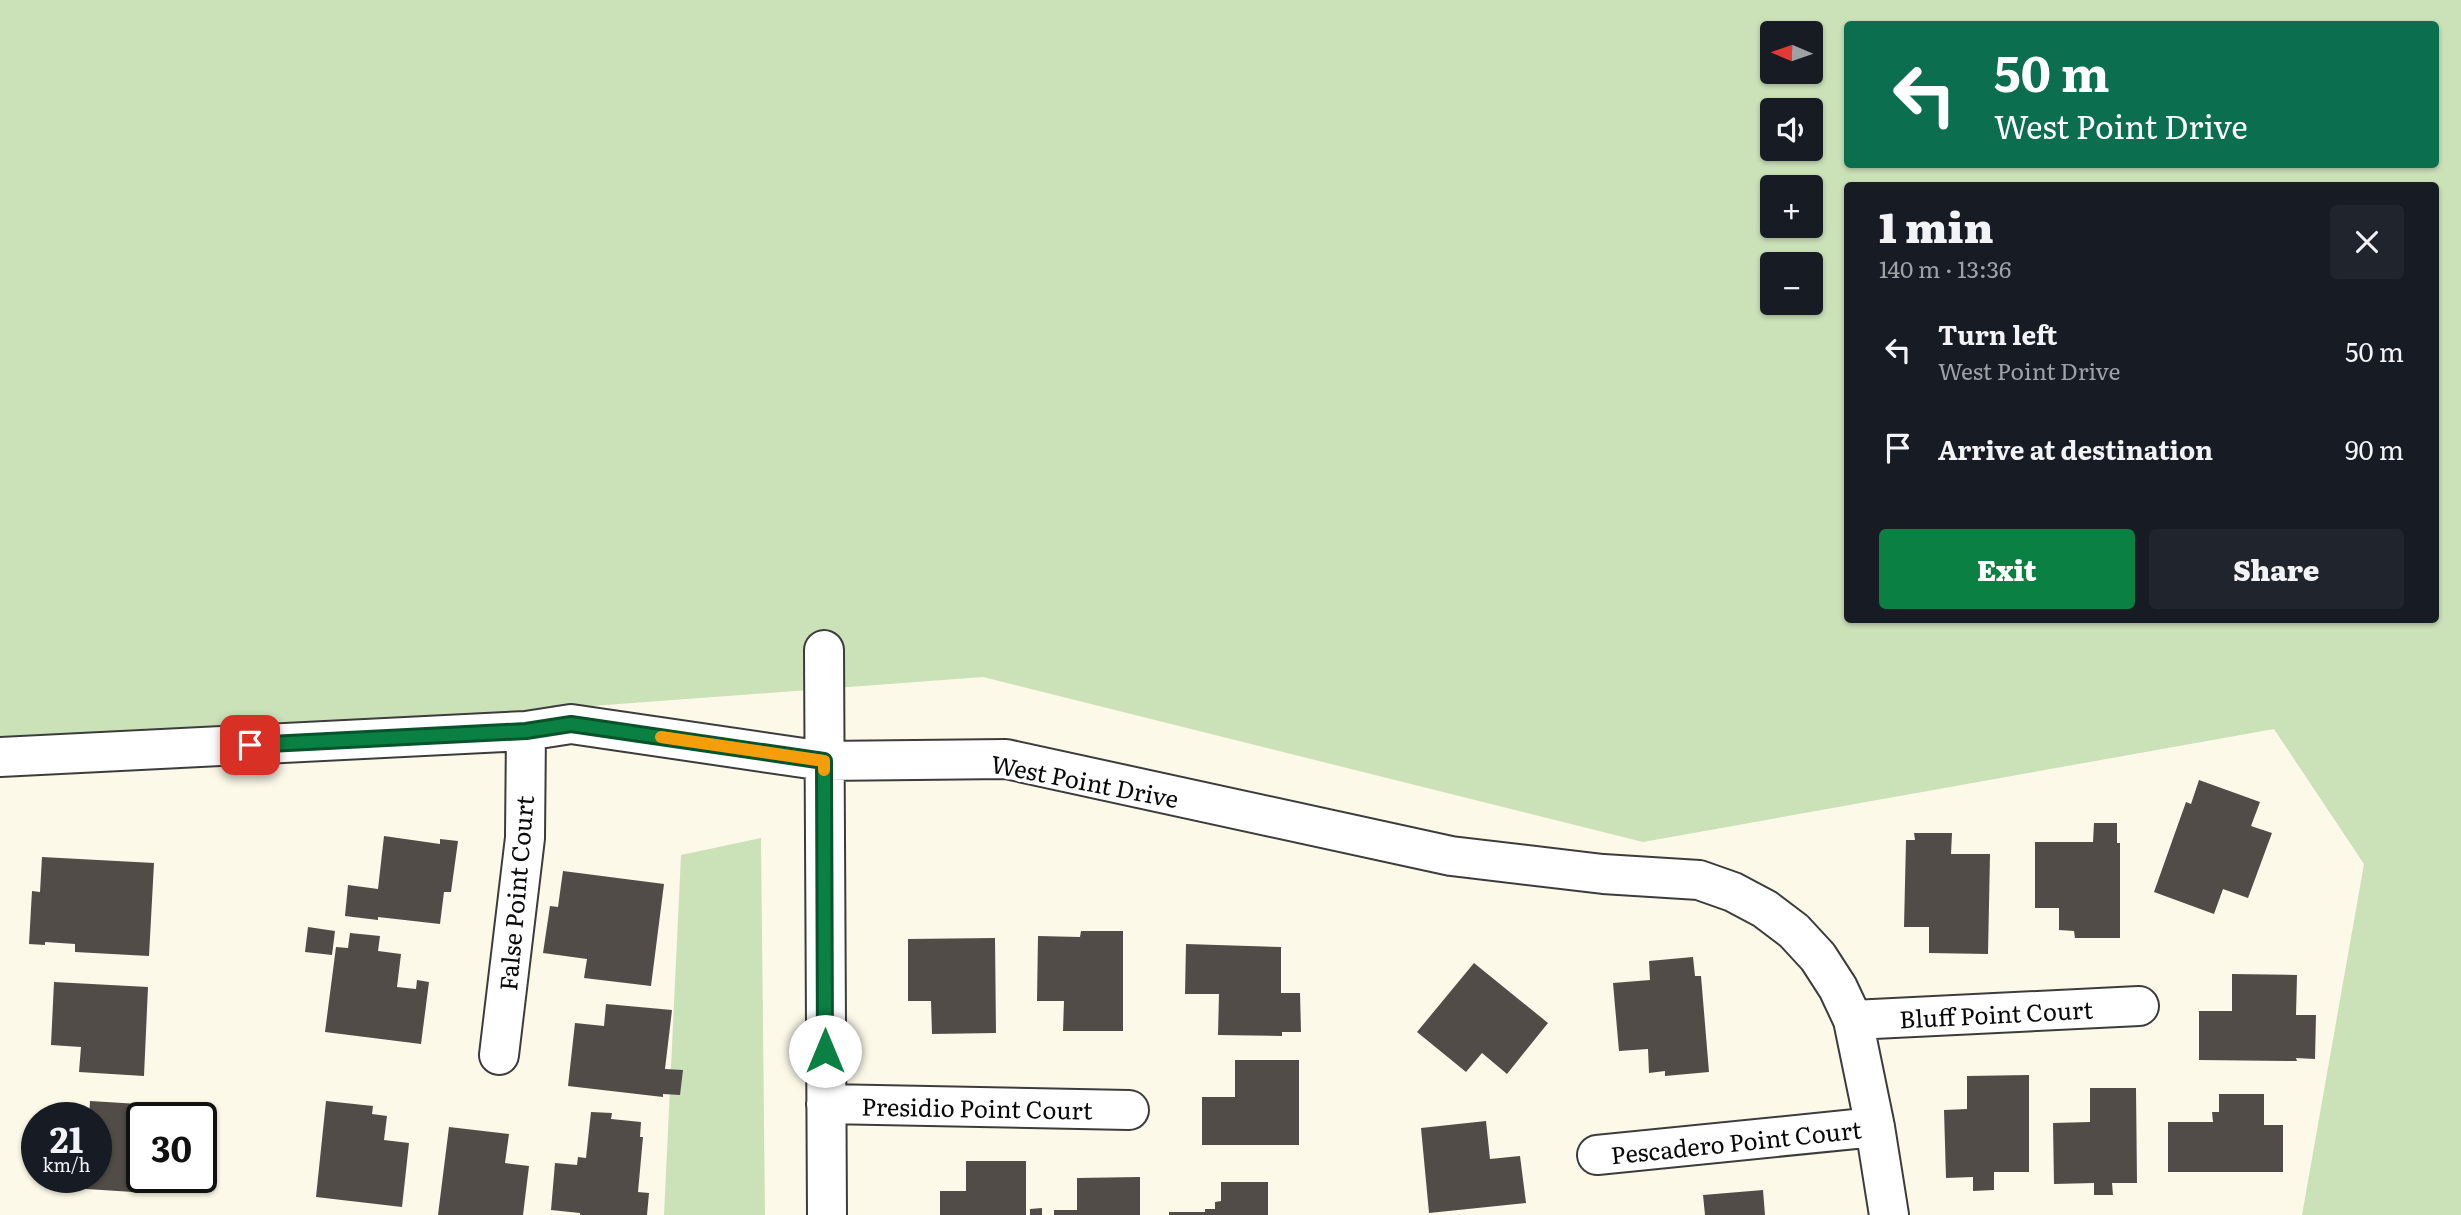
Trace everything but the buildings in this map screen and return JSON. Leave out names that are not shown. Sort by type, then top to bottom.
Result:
[{"type":"street","points":[[824,650],[827,1215]]},
{"type":"street","name":"West Point Drive","points":[[0,767],[526,731],[571,724],[824,761],[1006,760],[1451,856],[1603,874],[1699,880],[1744,897],[1794,931],[1818,957],[1838,988],[1853,1020],[1875,1127],[1889,1215]]},
{"type":"street","name":"False Point Court","points":[[499,1055],[524,838],[526,731]]},
{"type":"street","name":"Bluff Point Court","points":[[1853,1020],[2139,1006]]},
{"type":"street","name":"Presidio Point Court","points":[[826,1104],[1129,1110]]},
{"type":"street","name":"Pescadero Point Court","points":[[1597,1155],[1875,1127]]},
{"type":"green space","points":[[0,0],[2461,0],[2461,1215],[2302,1215],[2364,864],[2274,729],[1643,842],[983,677],[0,750]]},
{"type":"green space","points":[[761,838],[765,1215],[664,1215],[681,855]]},
{"type":"slow traffic","points":[[661,737],[824,761],[824,770]]},
{"type":"route","points":[[250,745],[526,731],[571,724],[824,761],[825,1051]]}]
